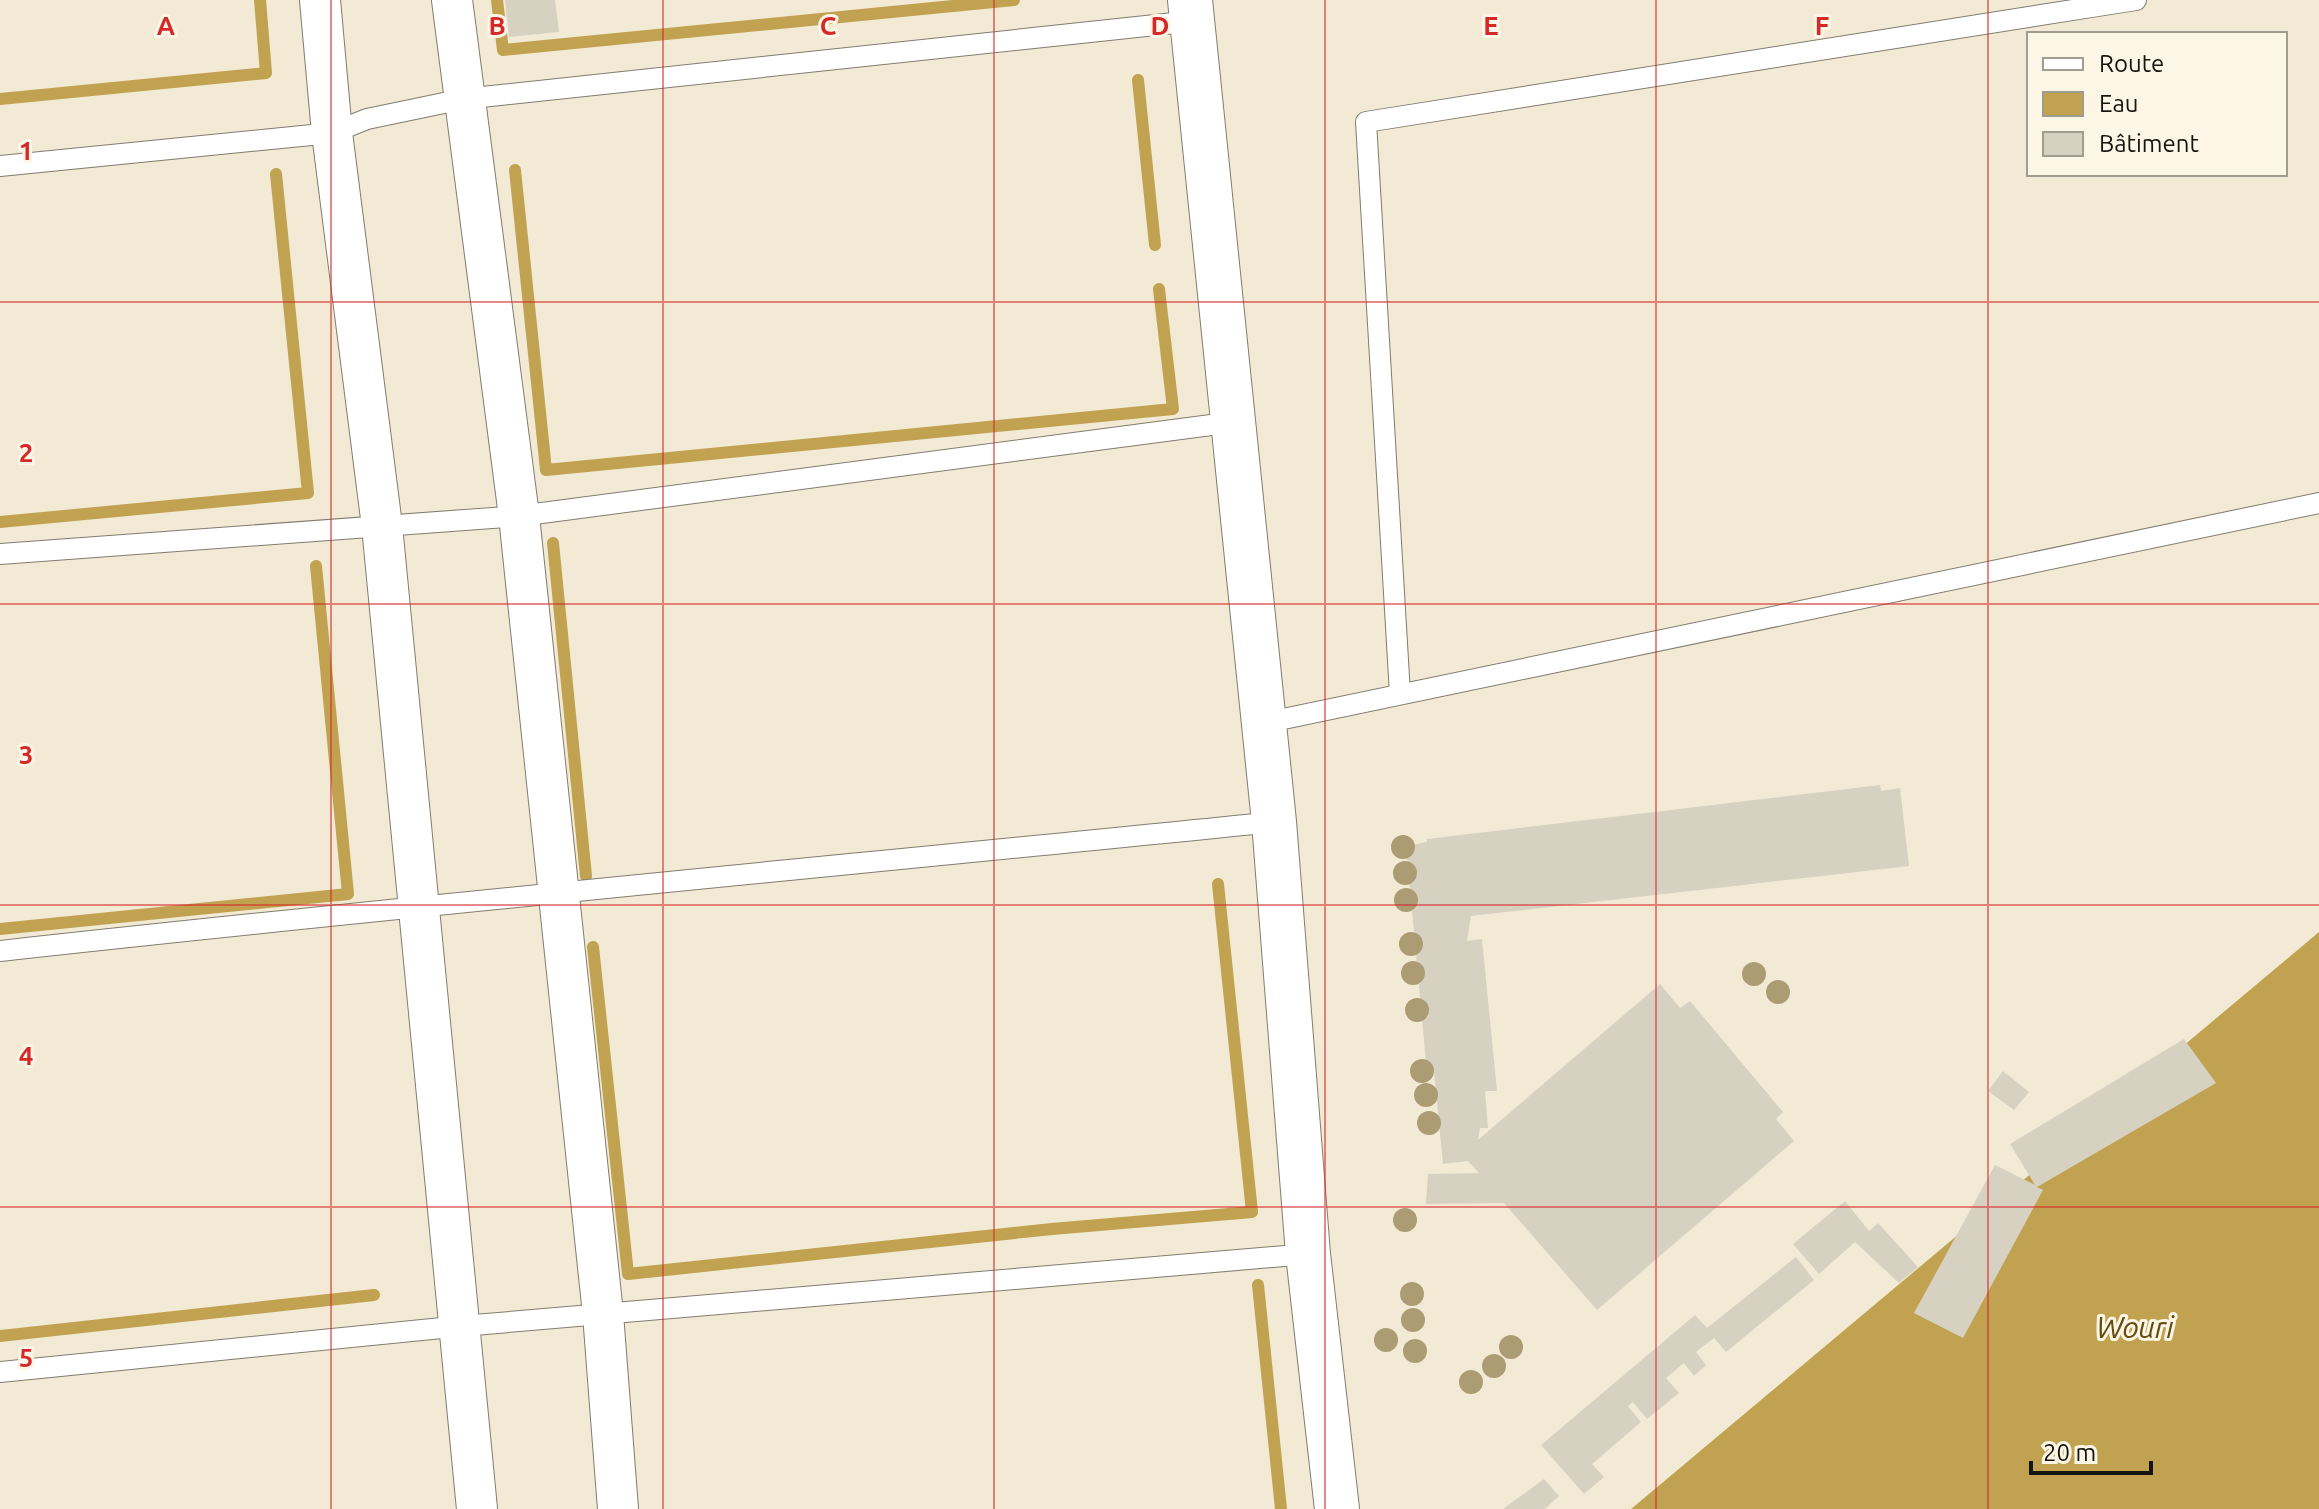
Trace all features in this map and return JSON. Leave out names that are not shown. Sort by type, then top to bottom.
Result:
[{"type":"street","points":[[320,0],[332,133],[382,526],[462,1326],[477,1509]]},
{"type":"street","points":[[452,0],[519,516],[603,1314],[618,1509]]},
{"type":"street","points":[[1192,11],[1274,822],[1308,1254],[1337,1509]]},
{"type":"lane","points":[[1400,694],[1366,122],[2136,0]]},
{"type":"lane","points":[[0,166],[332,133],[367,119],[463,99],[1192,11]]},
{"type":"lane","points":[[0,554],[519,516],[1234,422]]},
{"type":"lane","points":[[1264,723],[2319,503]]},
{"type":"lane","points":[[0,951],[418,905],[560,895],[1274,822]]},
{"type":"lane","points":[[0,1372],[462,1326],[1308,1254]]},
{"type":"shaded area","points":[[0,0],[2319,0],[2319,932],[1631,1509],[0,1509]]},
{"type":"water","name":"Wouri","points":[[2319,932],[2319,1509],[1631,1509]]},
{"type":"building","points":[[505,0],[555,0],[559,32],[509,37]]},
{"type":"building","points":[[1880,785],[1881,791],[1900,788],[1909,866],[1471,916],[1467,941],[1482,939],[1497,1091],[1485,1091],[1488,1128],[1480,1128],[1478,1140],[1660,984],[1680,1008],[1690,1001],[1783,1112],[1776,1119],[1794,1141],[1597,1310],[1504,1203],[1426,1204],[1428,1174],[1479,1173],[1468,1161],[1443,1164],[1434,1072],[1427,1073],[1406,846],[1427,842],[1427,839]]},
{"type":"building","points":[[2184,1039],[2216,1083],[2037,1187],[2043,1190],[1963,1338],[1914,1313],[1995,1165],[2035,1185],[2010,1144]]},
{"type":"building","points":[[2003,1071],[2029,1092],[2014,1110],[1988,1091]]},
{"type":"building","points":[[1845,1201],[1869,1231],[1878,1223],[1918,1267],[1899,1283],[1855,1242],[1819,1274],[1793,1244]]},
{"type":"building","points":[[1796,1257],[1814,1280],[1726,1352],[1714,1338],[1696,1352],[1706,1365],[1694,1376],[1684,1363],[1666,1378],[1679,1393],[1647,1419],[1633,1402],[1628,1406],[1641,1422],[1592,1464],[1604,1477],[1584,1494],[1541,1445],[1695,1315],[1707,1328]]},
{"type":"building","points":[[1544,1479],[1559,1496],[1545,1509],[1503,1509]]},
{"type":"waterway","points":[[0,99],[266,73],[260,0]]},
{"type":"waterway","points":[[497,0],[503,50],[1014,0]]},
{"type":"waterway","points":[[1138,80],[1155,245]]},
{"type":"waterway","points":[[515,170],[546,470],[1173,409],[1159,289]]},
{"type":"waterway","points":[[0,522],[308,493],[276,174]]},
{"type":"waterway","points":[[553,543],[586,876]]},
{"type":"waterway","points":[[0,929],[348,894],[316,566]]},
{"type":"waterway","points":[[593,947],[628,1274],[1052,1229],[1252,1212],[1218,884]]},
{"type":"waterway","points":[[1258,1285],[1281,1509]]},
{"type":"waterway","points":[[0,1336],[374,1295]]}]
